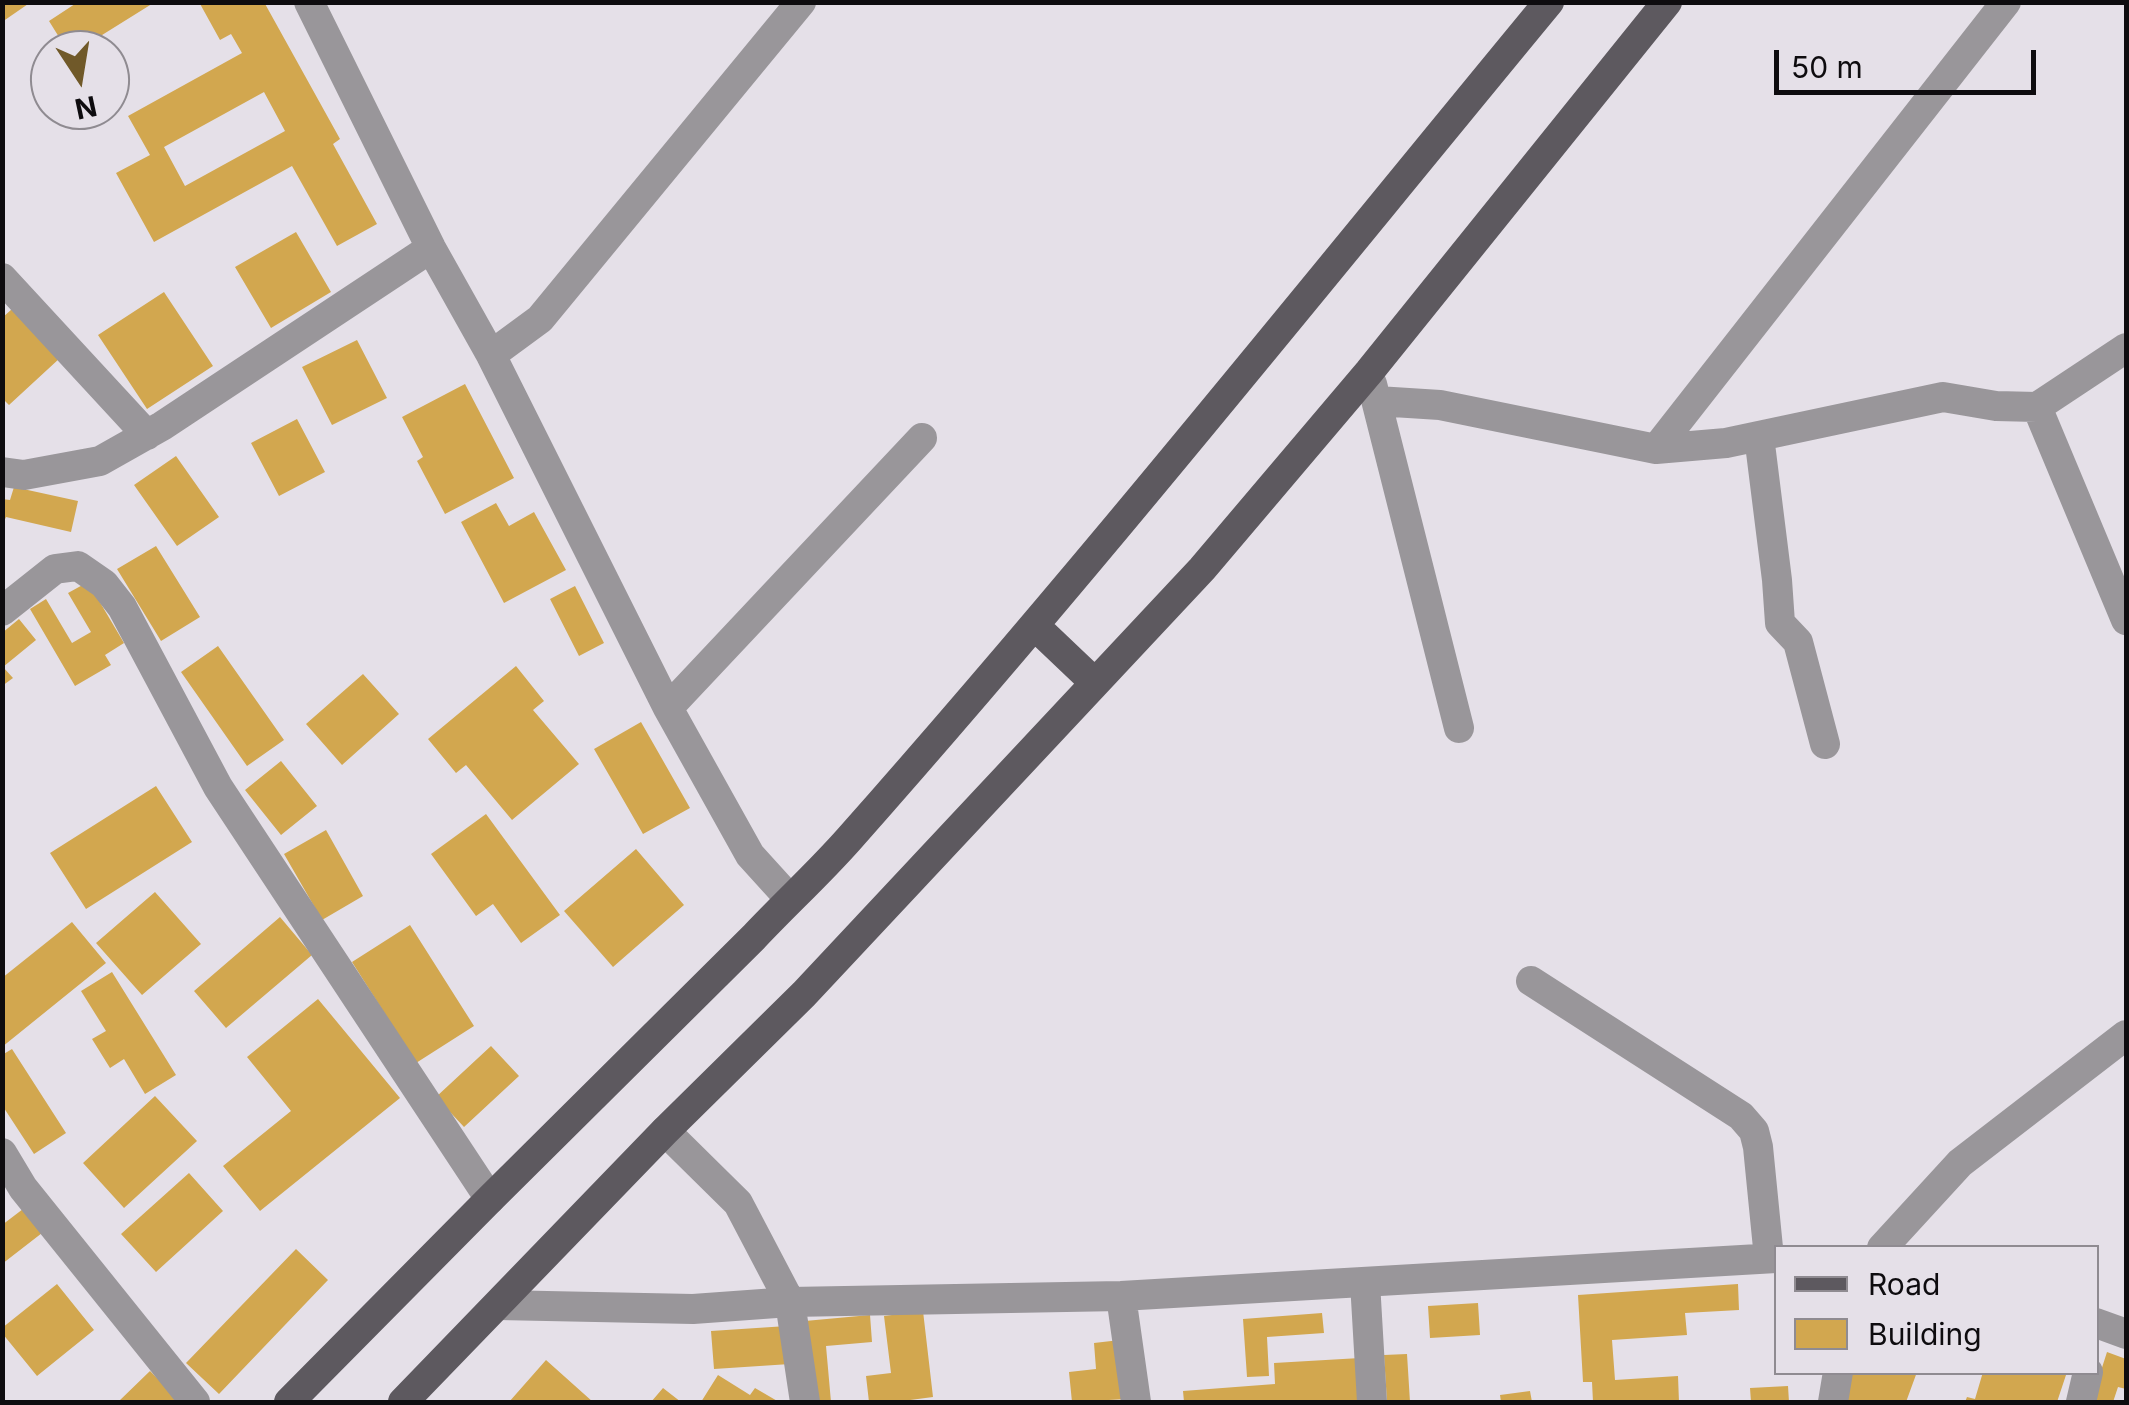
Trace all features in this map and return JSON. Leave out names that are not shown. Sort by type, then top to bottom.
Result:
[{"type":"main road","points":[[289,1402],[846,843],[1034,625],[1549,2]]},
{"type":"main road","points":[[403,1402],[817,981],[1373,386],[1667,2]]},
{"type":"main road","points":[[1034,625],[1095,683]]},
{"type":"street","points":[[309,2],[668,708],[750,854],[789,898]]},
{"type":"street","points":[[491,355],[540,319],[801,2]]},
{"type":"street","points":[[1656,450],[2006,2]]},
{"type":"street","points":[[2,472],[24,475],[100,460],[432,248]]},
{"type":"street","points":[[2,278],[146,434]]},
{"type":"street","points":[[1459,728],[1373,386],[1440,405],[1656,450],[1726,443],[1943,397],[1996,406],[2037,406],[2126,348]]},
{"type":"street","points":[[2037,406],[2126,620]]},
{"type":"street","points":[[1760,436],[1780,623],[1798,642],[1825,744]]},
{"type":"street","points":[[668,708],[922,438]]},
{"type":"street","points":[[2,611],[55,569],[78,566],[104,584],[122,607],[218,787],[490,1199]]},
{"type":"street","points":[[498,1305],[694,1309],[790,1302],[1121,1296],[1773,1258],[1758,1147],[1754,1131],[1741,1116],[1530,981]]},
{"type":"street","points":[[1885,1245],[1960,1163],[2126,1035]]},
{"type":"street","points":[[665,1132],[738,1203],[790,1302],[805,1402]]},
{"type":"street","points":[[2,1153],[24,1188],[196,1402]]},
{"type":"street","points":[[1365,1282],[1372,1402]]},
{"type":"street","points":[[1121,1296],[1136,1402]]},
{"type":"street","points":[[1833,1402],[1838,1375]]},
{"type":"street","points":[[2081,1402],[2087,1375]]},
{"type":"building","points":[[2,2],[31,2],[2,22]]},
{"type":"building","points":[[78,2],[155,2],[110,30],[55,30],[49,21]]},
{"type":"building","points":[[199,2],[264,2],[340,139],[333,144],[377,224],[337,246],[292,166],[154,242],[116,173],[150,155],[130,115],[242,53],[231,34],[220,40]],"holes":[[[264,92],[285,131],[185,186],[164,147]]]},
{"type":"building","points":[[296,232],[331,292],[271,328],[235,267]]},
{"type":"building","points":[[164,292],[213,366],[147,409],[98,335]]},
{"type":"building","points":[[12,309],[60,358],[9,405],[2,398],[2,318]]},
{"type":"building","points":[[357,340],[387,398],[332,425],[302,367]]},
{"type":"building","points":[[465,384],[514,478],[445,514],[417,461],[423,457],[402,417]]},
{"type":"building","points":[[297,419],[325,472],[279,496],[251,443]]},
{"type":"building","points":[[176,456],[219,517],[177,546],[134,485]]},
{"type":"building","points":[[14,487],[78,501],[71,532],[6,517],[2,526],[2,499],[10,500]]},
{"type":"building","points":[[496,503],[509,526],[534,512],[566,570],[504,603],[461,522]]},
{"type":"building","points":[[156,546],[200,617],[161,641],[117,569]]},
{"type":"building","points":[[88,582],[124,643],[105,655],[111,665],[75,686],[30,609],[46,599],[72,643],[91,632],[68,593]]},
{"type":"building","points":[[575,586],[604,643],[579,656],[550,599]]},
{"type":"building","points":[[19,619],[36,640],[3,667],[13,678],[2,686],[2,633]]},
{"type":"building","points":[[218,646],[284,740],[247,766],[181,672]]},
{"type":"building","points":[[516,666],[544,701],[533,710],[579,764],[512,820],[466,765],[456,773],[428,739]]},
{"type":"building","points":[[363,674],[399,714],[342,765],[306,724]]},
{"type":"building","points":[[641,722],[690,808],[643,834],[594,749]]},
{"type":"building","points":[[281,761],[317,806],[281,835],[245,790]]},
{"type":"building","points":[[156,786],[192,842],[86,909],[50,853]]},
{"type":"building","points":[[486,814],[560,915],[521,943],[493,904],[476,916],[431,854]]},
{"type":"building","points":[[326,830],[363,896],[322,920],[284,854]]},
{"type":"building","points":[[636,849],[684,905],[613,967],[564,911]]},
{"type":"building","points":[[155,892],[201,944],[142,995],[96,943]]},
{"type":"building","points":[[280,917],[312,955],[226,1028],[194,991]]},
{"type":"building","points":[[72,922],[106,963],[2,1047],[2,978]]},
{"type":"building","points":[[410,925],[474,1026],[416,1063],[352,962]]},
{"type":"building","points":[[112,972],[176,1075],[145,1094],[124,1059],[110,1068],[92,1039],[106,1031],[81,991]]},
{"type":"building","points":[[318,999],[400,1098],[260,1211],[223,1166],[291,1111],[247,1057]]},
{"type":"building","points":[[491,1046],[519,1076],[464,1127],[436,1097]]},
{"type":"building","points":[[12,1049],[66,1133],[34,1154],[2,1105],[2,1055]]},
{"type":"building","points":[[155,1096],[197,1141],[124,1208],[83,1163]]},
{"type":"building","points":[[189,1173],[223,1211],[156,1272],[121,1234]]},
{"type":"building","points":[[23,1209],[42,1233],[2,1264],[2,1225]]},
{"type":"building","points":[[296,1249],[328,1280],[219,1394],[186,1363]]},
{"type":"building","points":[[57,1284],[94,1330],[37,1376],[2,1328]]},
{"type":"building","points":[[1738,1284],[1739,1310],[1685,1313],[1687,1335],[1612,1340],[1615,1380],[1678,1376],[1679,1402],[1593,1402],[1592,1382],[1583,1382],[1578,1295]]},
{"type":"building","points":[[1478,1303],[1480,1335],[1430,1338],[1428,1306]]},
{"type":"building","points":[[923,1311],[933,1397],[869,1402],[866,1376],[891,1373],[884,1316]]},
{"type":"building","points":[[1322,1313],[1324,1333],[1267,1337],[1269,1376],[1247,1377],[1243,1319]]},
{"type":"building","points":[[870,1315],[872,1342],[826,1346],[831,1402],[813,1402],[805,1321]]},
{"type":"building","points":[[787,1326],[790,1364],[714,1369],[711,1331]]},
{"type":"building","points":[[1120,1340],[1127,1399],[1072,1402],[1069,1372],[1096,1369],[1094,1343]]},
{"type":"building","points":[[2107,1352],[2126,1359],[2126,1389],[2118,1387],[2113,1402],[2091,1402]]},
{"type":"building","points":[[1407,1354],[1410,1402],[1387,1402],[1384,1355]]},
{"type":"building","points":[[1360,1358],[1363,1400],[1184,1402],[1183,1391],[1275,1384],[1274,1363]]},
{"type":"building","points":[[546,1360],[593,1402],[509,1402]]},
{"type":"building","points":[[150,1371],[181,1402],[118,1402]]},
{"type":"building","points":[[718,1375],[750,1395],[755,1388],[779,1402],[701,1402]]},
{"type":"building","points":[[1851,1375],[1916,1375],[1906,1402],[1842,1402]]},
{"type":"building","points":[[1982,1375],[2066,1375],[2057,1402],[1965,1402],[1967,1397],[1975,1399]]},
{"type":"building","points":[[1788,1386],[1789,1402],[1751,1402],[1750,1388]]},
{"type":"building","points":[[663,1388],[681,1402],[651,1402]]},
{"type":"building","points":[[1530,1391],[1532,1402],[1501,1402],[1500,1395]]}]
